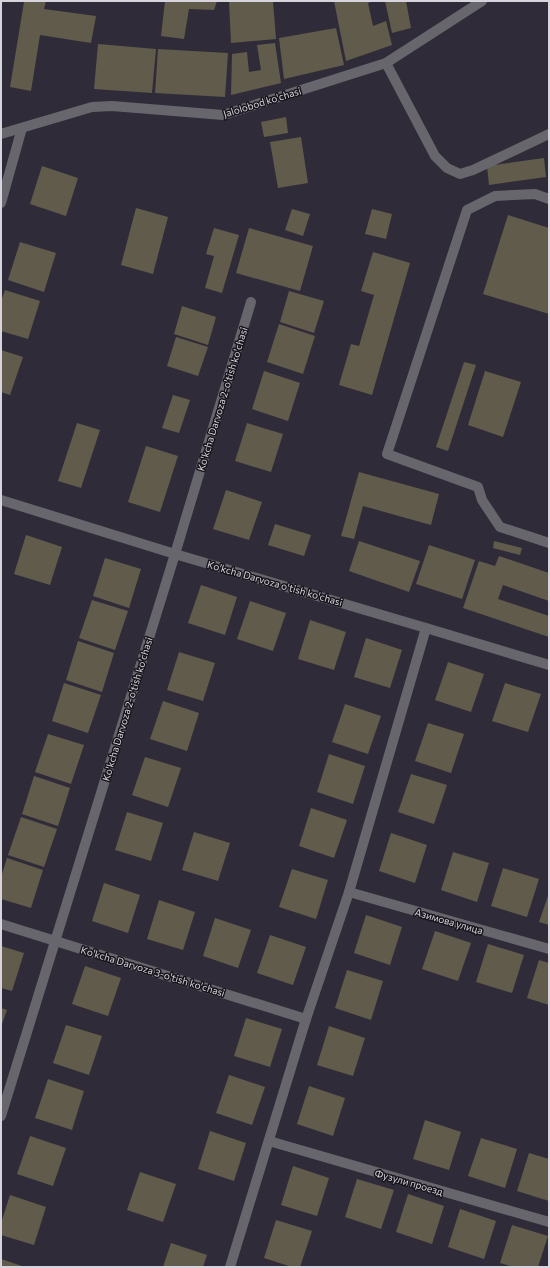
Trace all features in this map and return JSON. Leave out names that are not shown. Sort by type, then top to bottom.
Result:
[{"type":"street","name":"Jalolobod ko'chasi","points":[[1,134],[92,107],[112,106],[223,115],[386,62],[482,1]]},
{"type":"street","points":[[386,62],[435,156],[447,168],[460,174],[473,170],[549,134]]},
{"type":"street","points":[[1,203],[22,128]]},
{"type":"street","points":[[549,198],[535,194],[495,196],[467,210],[387,454],[478,487],[482,500],[500,527],[549,542]]},
{"type":"street","name":"Ko'kcha Darvoza 2-o'tish ko'chasi","points":[[1,1116],[176,554],[251,302]]},
{"type":"street","name":"Ko'kcha Darvoza o'tish ko'chasi","points":[[1,500],[176,554],[549,665]]},
{"type":"street","points":[[230,1267],[306,1019],[349,892],[426,628]]},
{"type":"street","name":"Азимова улица","points":[[349,892],[549,950]]},
{"type":"street","name":"Ko'kcha Darvoza 3-o'tish ko'chasi","points":[[1,924],[306,1019]]},
{"type":"street","name":"Фузули проезд","points":[[269,1141],[549,1222]]},
{"type":"building","points":[[21,1],[46,1],[44,9],[96,16],[91,43],[40,35],[31,91],[10,87],[24,2]]},
{"type":"building","points":[[165,1],[217,1],[214,10],[189,9],[184,39],[161,36]]},
{"type":"building","points":[[229,1],[273,1],[276,39],[231,43]]},
{"type":"building","points":[[334,1],[373,1],[368,3],[373,26],[386,21],[392,45],[346,61]]},
{"type":"building","points":[[385,1],[406,1],[411,28],[392,33]]},
{"type":"building","points":[[336,28],[344,65],[284,79],[279,38]]},
{"type":"building","points":[[275,43],[281,83],[231,95],[232,54],[247,52],[249,72],[261,70],[257,45]]},
{"type":"building","points":[[98,44],[156,49],[152,93],[94,89]]},
{"type":"building","points":[[158,49],[228,53],[225,97],[155,93]]},
{"type":"building","points":[[286,117],[288,133],[264,137],[261,122]]},
{"type":"building","points":[[301,137],[308,183],[278,188],[270,142]]},
{"type":"building","points":[[544,158],[546,177],[489,185],[487,166]]},
{"type":"building","points":[[42,166],[78,178],[66,216],[30,204]]},
{"type":"building","points":[[136,208],[168,217],[153,274],[121,265]]},
{"type":"building","points":[[292,209],[310,214],[303,236],[285,230]]},
{"type":"building","points":[[372,209],[392,214],[386,239],[365,234]]},
{"type":"building","points":[[508,215],[549,228],[549,314],[483,294]]},
{"type":"building","points":[[214,228],[239,235],[222,293],[205,288],[214,256],[206,254]]},
{"type":"building","points":[[249,228],[313,246],[300,291],[236,273]]},
{"type":"building","points":[[20,242],[56,253],[44,292],[8,280]]},
{"type":"building","points":[[373,252],[410,263],[372,395],[339,385],[351,344],[359,346],[374,295],[361,291]]},
{"type":"building","points":[[5,290],[40,301],[28,339],[1,331],[1,301]]},
{"type":"building","points":[[289,291],[324,301],[314,333],[280,322]]},
{"type":"building","points":[[182,306],[216,317],[208,345],[174,334]]},
{"type":"building","points":[[279,324],[315,336],[303,374],[267,362]]},
{"type":"building","points":[[176,337],[208,347],[198,376],[167,366]]},
{"type":"building","points":[[1,350],[23,357],[10,395],[1,392]]},
{"type":"building","points":[[464,362],[476,365],[448,451],[436,447]]},
{"type":"building","points":[[264,371],[300,383],[288,421],[252,409]]},
{"type":"building","points":[[485,371],[521,382],[503,437],[468,425]]},
{"type":"building","points":[[173,395],[190,400],[179,433],[162,428]]},
{"type":"building","points":[[77,423],[100,430],[81,488],[58,481]]},
{"type":"building","points":[[247,423],[283,434],[271,472],[235,461]]},
{"type":"building","points":[[146,446],[178,456],[160,512],[128,502]]},
{"type":"building","points":[[359,472],[439,494],[431,525],[363,506],[354,539],[341,536]]},
{"type":"building","points":[[226,490],[262,502],[249,540],[213,529]]},
{"type":"building","points":[[275,524],[311,535],[304,556],[268,545]]},
{"type":"building","points":[[26,535],[62,547],[50,585],[14,574]]},
{"type":"building","points":[[359,541],[420,561],[409,592],[349,571]]},
{"type":"building","points":[[494,541],[522,548],[520,555],[493,548]]},
{"type":"building","points":[[429,545],[475,560],[462,599],[416,584]]},
{"type":"building","points":[[499,556],[549,573],[549,601],[503,585],[498,599],[549,616],[549,637],[463,608],[479,561],[495,566]]},
{"type":"building","points":[[105,558],[141,569],[129,608],[93,596]]},
{"type":"building","points":[[201,585],[237,597],[225,635],[188,623]]},
{"type":"building","points":[[92,600],[128,611],[115,650],[79,638]]},
{"type":"building","points":[[250,601],[286,613],[273,651],[237,639]]},
{"type":"building","points":[[310,620],[346,632],[334,670],[298,659]]},
{"type":"building","points":[[366,638],[402,650],[390,688],[354,677]]},
{"type":"building","points":[[78,641],[114,653],[102,692],[66,680]]},
{"type":"building","points":[[179,652],[215,663],[203,701],[167,690]]},
{"type":"building","points":[[448,662],[484,674],[471,712],[435,700]]},
{"type":"building","points":[[64,683],[101,695],[88,733],[52,721]]},
{"type":"building","points":[[505,683],[541,694],[528,732],[492,721]]},
{"type":"building","points":[[163,701],[199,713],[187,751],[150,739]]},
{"type":"building","points":[[345,704],[381,716],[368,754],[332,742]]},
{"type":"building","points":[[428,723],[464,734],[451,773],[415,761]]},
{"type":"building","points":[[48,734],[84,745],[71,784],[35,772]]},
{"type":"building","points":[[329,754],[365,766],[353,804],[317,792]]},
{"type":"building","points":[[145,757],[181,768],[168,807],[132,795]]},
{"type":"building","points":[[411,774],[447,785],[434,824],[398,812]]},
{"type":"building","points":[[34,776],[70,788],[58,826],[22,814]]},
{"type":"building","points":[[311,808],[347,820],[334,858],[299,846]]},
{"type":"building","points":[[127,812],[163,823],[151,861],[115,850]]},
{"type":"building","points":[[21,817],[57,829],[44,867],[8,855]]},
{"type":"building","points":[[194,832],[230,843],[218,881],[182,870]]},
{"type":"building","points":[[391,833],[427,845],[415,883],[379,871]]},
{"type":"building","points":[[453,852],[489,863],[477,902],[441,890]]},
{"type":"building","points":[[7,858],[43,870],[31,908],[1,899],[1,877]]},
{"type":"building","points":[[503,868],[539,879],[527,917],[491,906]]},
{"type":"building","points":[[292,869],[328,880],[316,919],[279,907]]},
{"type":"building","points":[[104,883],[140,895],[128,933],[92,921]]},
{"type":"building","points":[[549,893],[549,925],[539,922]]},
{"type":"building","points":[[159,900],[195,912],[183,950],[147,939]]},
{"type":"building","points":[[366,915],[402,927],[390,965],[354,953]]},
{"type":"building","points":[[215,918],[251,930],[238,968],[203,956]]},
{"type":"building","points":[[435,931],[471,943],[458,981],[422,969]]},
{"type":"building","points":[[270,935],[306,947],[293,985],[257,973]]},
{"type":"building","points":[[488,944],[524,955],[512,993],[476,982]]},
{"type":"building","points":[[1,946],[24,953],[12,991],[1,988]]},
{"type":"building","points":[[539,960],[549,963],[549,1005],[527,998]]},
{"type":"building","points":[[85,966],[121,978],[108,1016],[72,1004]]},
{"type":"building","points":[[347,970],[383,981],[371,1020],[335,1008]]},
{"type":"building","points":[[1,1008],[7,1010],[1,1027]]},
{"type":"building","points":[[246,1018],[282,1029],[270,1067],[234,1056]]},
{"type":"building","points":[[66,1025],[102,1036],[89,1075],[53,1063]]},
{"type":"building","points":[[329,1026],[365,1038],[353,1076],[317,1065]]},
{"type":"building","points":[[229,1075],[265,1087],[252,1125],[216,1113]]},
{"type":"building","points":[[48,1079],[84,1091],[72,1130],[35,1118]]},
{"type":"building","points":[[309,1086],[345,1098],[333,1136],[297,1124]]},
{"type":"building","points":[[425,1120],[461,1132],[449,1170],[413,1159]]},
{"type":"building","points":[[210,1131],[246,1143],[234,1181],[198,1169]]},
{"type":"building","points":[[30,1136],[66,1148],[53,1186],[17,1174]]},
{"type":"building","points":[[481,1138],[517,1149],[505,1188],[468,1176]]},
{"type":"building","points":[[529,1153],[549,1159],[549,1201],[517,1191]]},
{"type":"building","points":[[293,1166],[329,1178],[317,1216],[281,1205]]},
{"type":"building","points":[[140,1172],[176,1184],[163,1222],[127,1210]]},
{"type":"building","points":[[357,1179],[394,1190],[381,1229],[345,1217]]},
{"type":"building","points":[[408,1194],[444,1206],[432,1244],[396,1232]]},
{"type":"building","points":[[10,1195],[46,1207],[34,1245],[1,1235],[1,1223]]},
{"type":"building","points":[[460,1209],[496,1221],[484,1259],[448,1247]]},
{"type":"building","points":[[276,1220],[312,1231],[300,1267],[292,1267],[264,1258]]},
{"type":"building","points":[[512,1225],[548,1236],[538,1267],[513,1267],[500,1263]]},
{"type":"building","points":[[171,1243],[207,1255],[203,1267],[163,1267]]},
{"type":"building","points":[[1,1259],[25,1267],[1,1267]]}]
